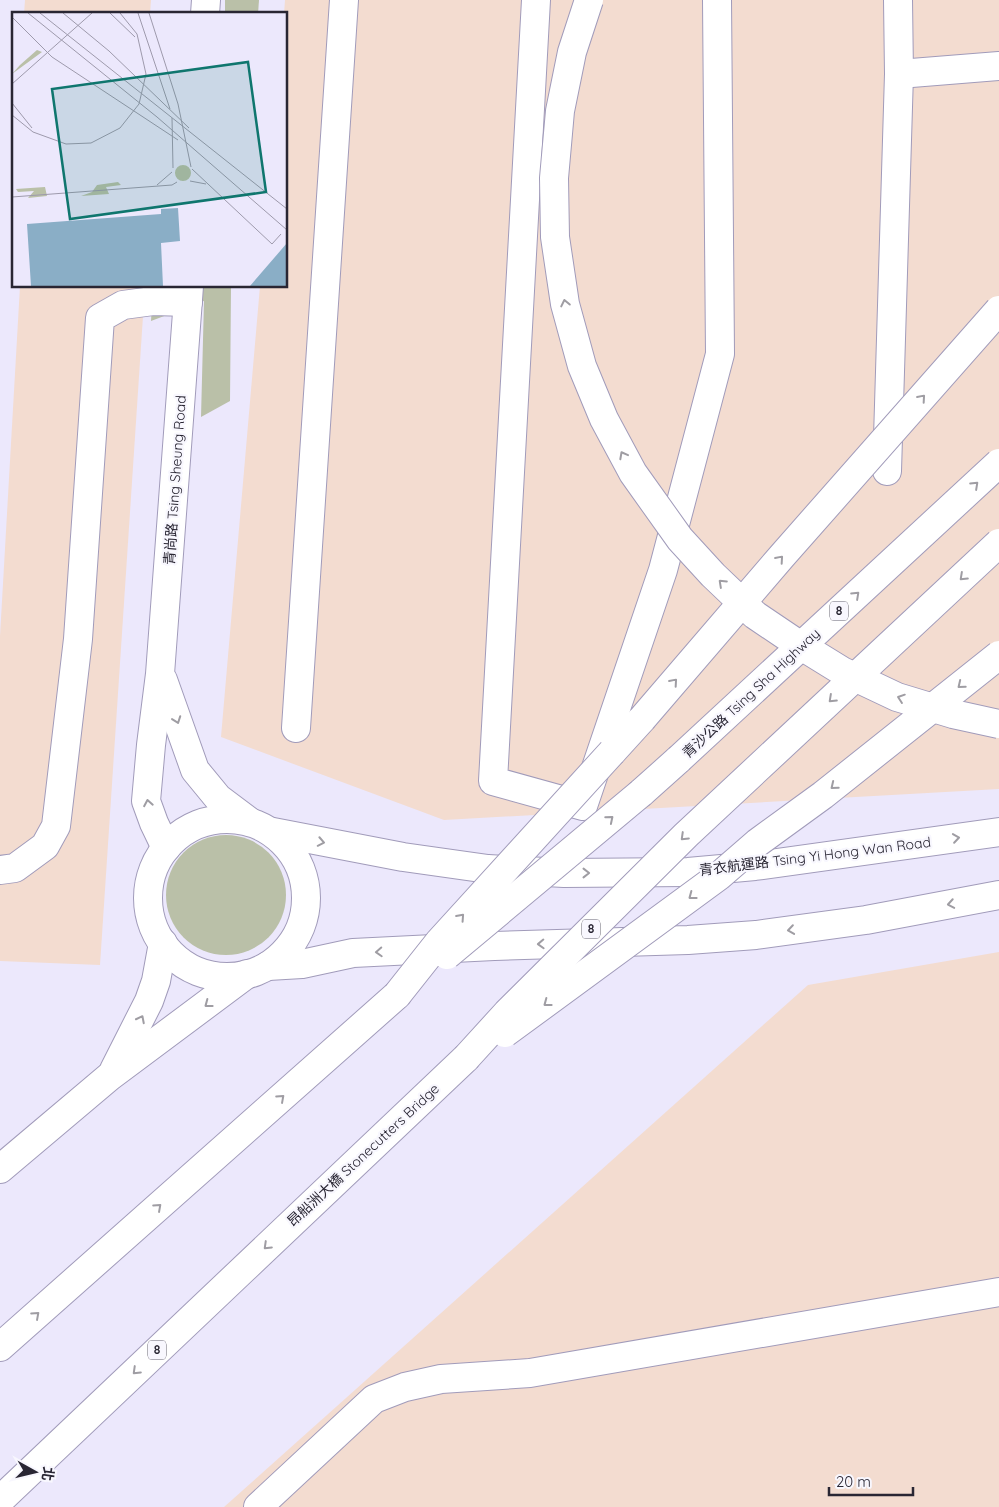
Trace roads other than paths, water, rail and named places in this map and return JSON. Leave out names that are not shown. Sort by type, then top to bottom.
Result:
[{"type":"main road","points":[[296,728],[344,0]]},
{"type":"main road","points":[[536,0],[494,780],[583,806],[662,570],[720,354],[716,0]]},
{"type":"main road","points":[[589,0],[572,52],[560,111],[554,178],[555,237],[565,304],[582,366],[604,419],[633,473],[680,539],[713,575],[755,614],[794,642],[842,671],[897,697],[953,714],[999,724]]},
{"type":"main road","points":[[887,471],[899,74],[898,0]]},
{"type":"main road","points":[[899,74],[999,66]]},
{"type":"main road","points":[[0,870],[15,868],[45,846],[56,826],[78,639],[100,318],[123,305],[189,294]]},
{"type":"main road","name":"青尚路 Tsing Sheung Road","points":[[166,848],[146,800],[160,674],[189,294]]},
{"type":"main road","points":[[397,995],[439,942],[642,719],[788,549],[999,310]]},
{"type":"main road","name":"青沙公路 Tsing Sha Highway","points":[[397,995],[641,794],[999,463]]},
{"type":"main road","name":"昂船洲大橋 Stonecutters Bridge","points":[[0,1500],[466,1058],[507,1013],[686,835],[999,543]]},
{"type":"main road","points":[[466,1058],[518,1024],[719,876],[757,843],[823,795],[999,655]]},
{"type":"main road","name":"青尚路 Tsing Sheung Road","points":[[160,674],[195,770],[218,798],[261,827]]},
{"type":"main road","points":[[0,1169],[109,1077],[257,970],[285,952],[298,933],[305,912],[306,889],[301,868],[289,848],[261,827],[227,818],[204,822],[183,832],[166,848],[155,865],[149,885],[148,905],[153,926],[163,944],[180,961],[200,973],[224,977],[257,970],[302,964],[353,953],[494,946],[688,940],[756,935],[866,920],[999,896]]},
{"type":"main road","name":"青衣航運路 Tsing Yi Hong Wan Road","points":[[261,827],[340,846],[422,859],[488,869],[564,873],[688,872],[755,866],[999,832]]},
{"type":"main road","points":[[109,1077],[150,1001],[163,944]]},
{"type":"main road","name":"8","points":[[0,1347],[397,995]]},
{"type":"main road","points":[[258,1507],[374,1399],[404,1387],[441,1380],[530,1373],[999,1292]]}]
